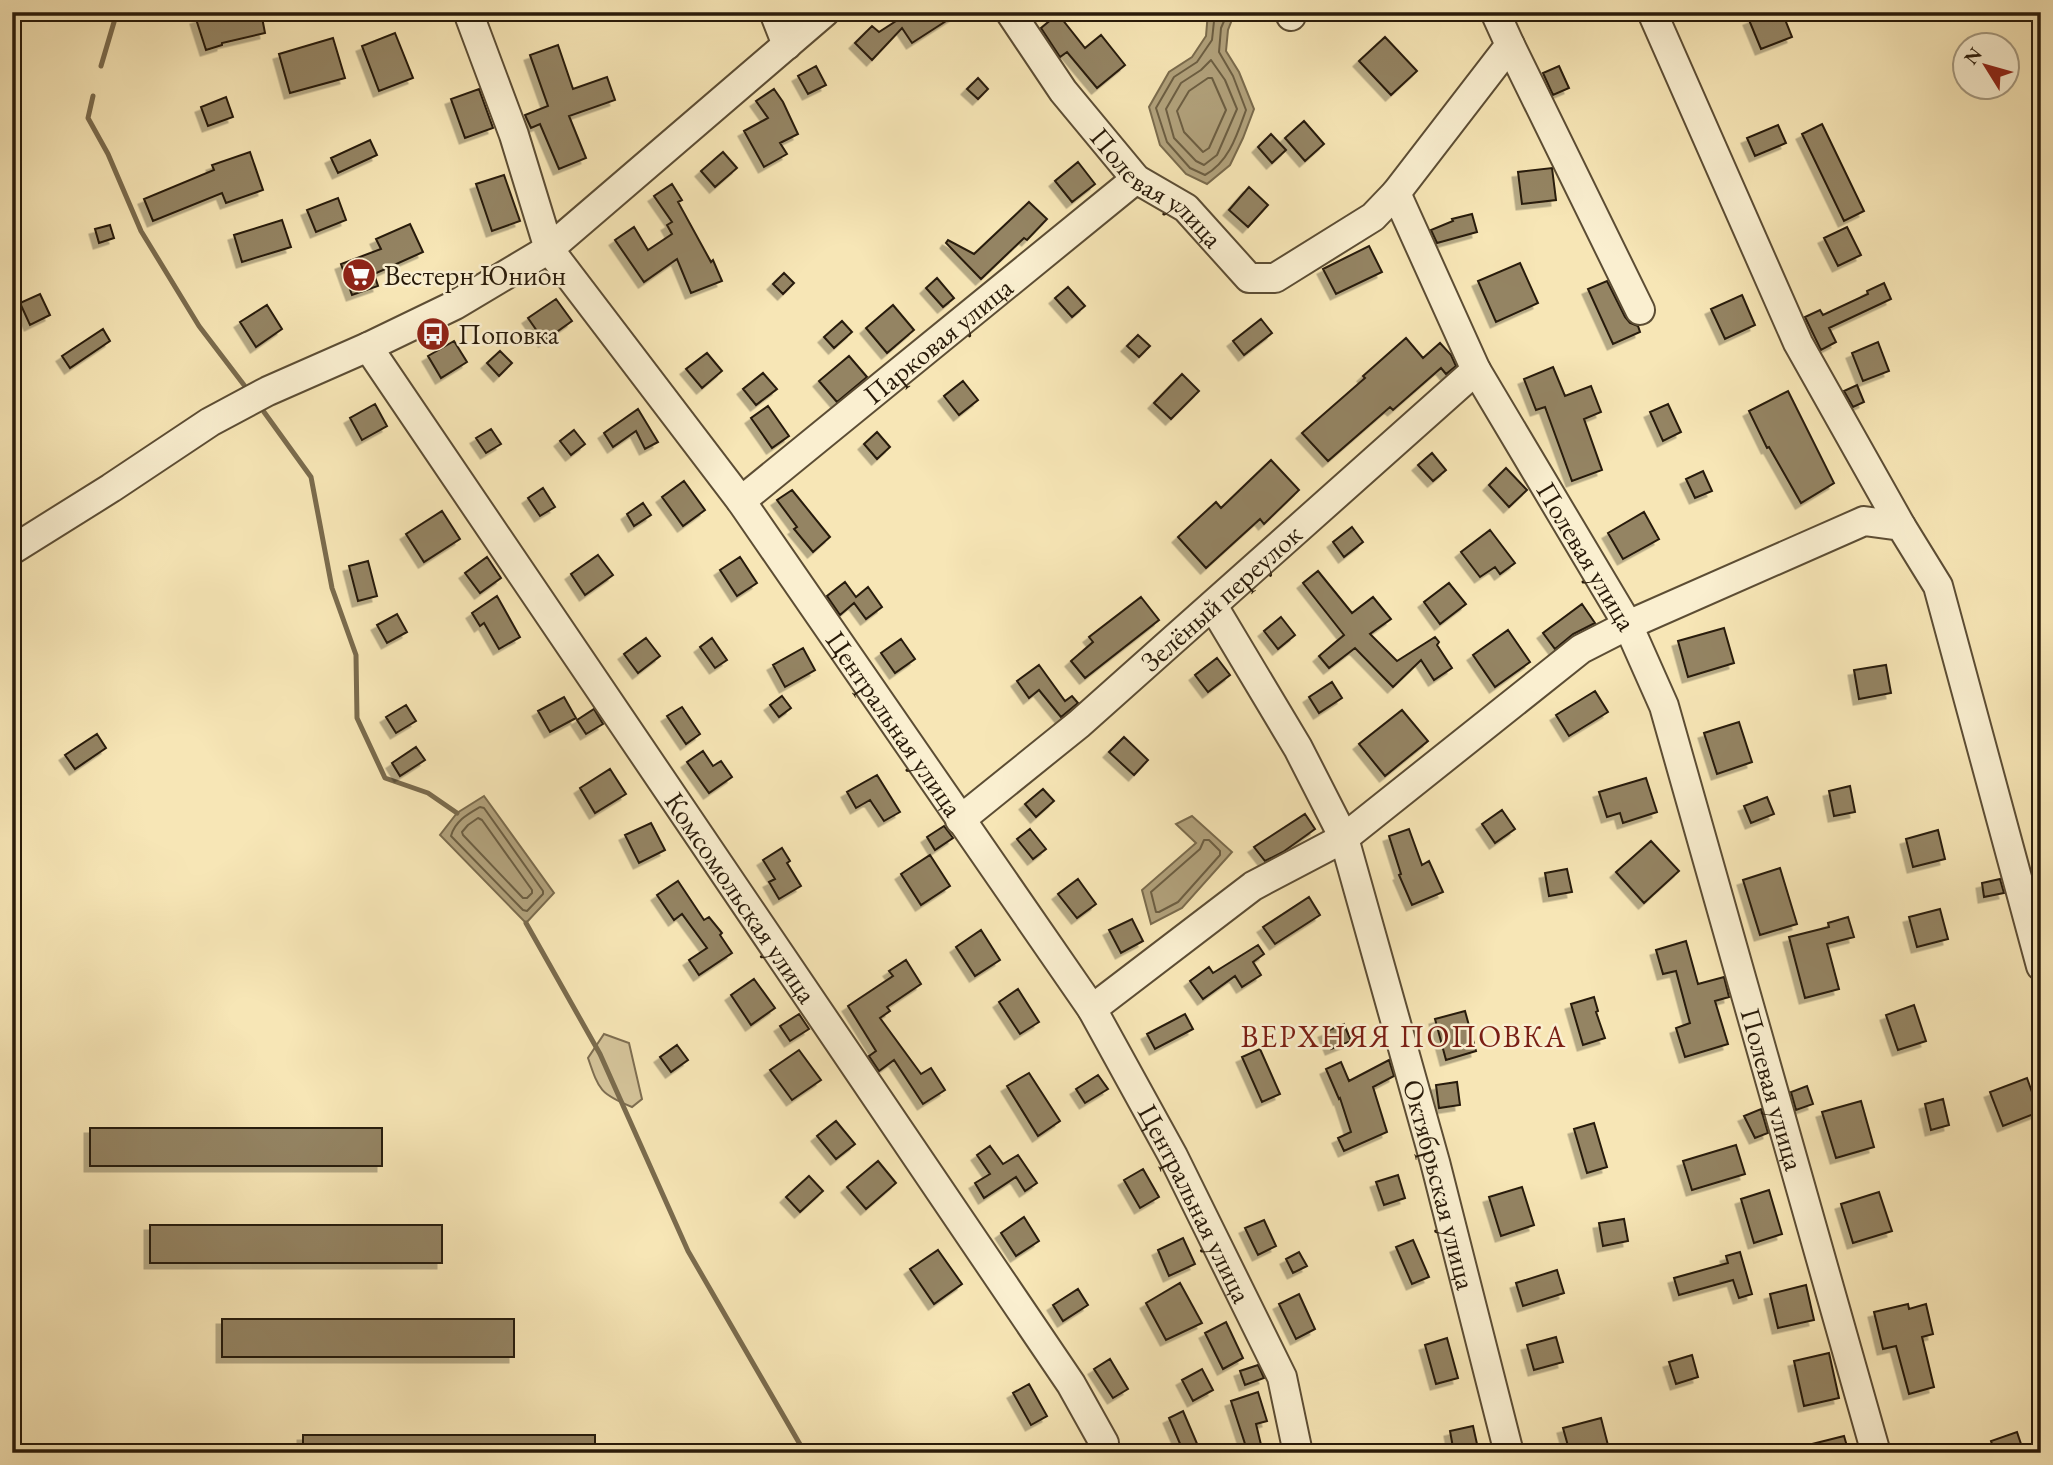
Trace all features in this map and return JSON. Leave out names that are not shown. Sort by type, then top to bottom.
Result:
[{"type":"street","name":"Центральная улица","points":[[468,12],[514,135],[549,249],[741,501],[1091,1009],[1173,1156],[1282,1377],[1298,1453]]},
{"type":"street","points":[[774,12],[786,45]]},
{"type":"street","points":[[12,550],[210,422],[268,391],[455,305],[549,249],[825,12]]},
{"type":"street","name":"Полевая улица","points":[[1010,12],[1063,91],[1136,180],[1186,208],[1249,278],[1275,278],[1373,217],[1396,193],[1476,370],[1628,625],[1664,706],[1876,1453]]},
{"type":"street","points":[[1495,12],[1640,310]]},
{"type":"street","points":[[1652,12],[1798,343],[1901,526],[1938,586],[2041,966]]},
{"type":"street","points":[[1396,193],[1510,44]]},
{"type":"street","name":"Парковая улица","points":[[741,501],[1136,180]]},
{"type":"street","name":"Комсомольская улица","points":[[368,346],[1071,1384],[1104,1443],[1104,1453]]},
{"type":"street","name":"Зелёный переулок","points":[[960,820],[1079,724],[1476,370]]},
{"type":"street","points":[[1091,1009],[1253,886],[1344,838],[1581,649],[1628,625],[1864,521],[1901,526]]},
{"type":"street","name":"Октябрьская улица","points":[[1213,606],[1298,748],[1344,838],[1435,1162],[1509,1453]]},
{"type":"shaded area","points":[[604,1034],[629,1043],[642,1099],[632,1107],[602,1090],[595,1077],[588,1058]]},
{"type":"water","points":[[1208,12],[1235,12],[1228,30],[1226,51],[1239,72],[1254,109],[1230,165],[1207,184],[1186,174],[1160,145],[1149,107],[1169,72],[1192,57],[1206,36]]},
{"type":"water","points":[[484,796],[554,893],[526,923],[440,835],[457,813]]},
{"type":"water","points":[[1192,816],[1232,852],[1182,908],[1151,924],[1142,890],[1196,843],[1176,824]]},
{"type":"building","points":[[217,12],[261,12],[265,33],[222,43],[206,50],[196,19]]},
{"type":"building","points":[[910,12],[960,12],[912,43],[902,28],[872,60],[855,43],[872,26],[879,32]]},
{"type":"building","points":[[1769,12],[1782,12],[1792,37],[1761,49],[1749,20]]},
{"type":"building","points":[[1058,14],[1085,48],[1101,35],[1125,65],[1097,88],[1067,52],[1060,57],[1041,28]]},
{"type":"building","points":[[395,33],[413,78],[379,91],[362,46]]},
{"type":"building","points":[[1385,37],[1417,71],[1391,95],[1359,61]]},
{"type":"building","points":[[333,38],[345,78],[290,93],[279,54]]},
{"type":"building","points":[[558,45],[573,89],[607,77],[615,100],[569,116],[586,158],[559,169],[540,124],[531,128],[525,115],[548,106],[530,55]]},
{"type":"building","points":[[816,66],[826,85],[808,94],[798,76]]},
{"type":"building","points":[[1559,66],[1569,88],[1553,95],[1543,73]]},
{"type":"building","points":[[978,78],[988,89],[978,99],[967,89]]},
{"type":"building","points":[[479,89],[493,128],[465,138],[451,99]]},
{"type":"building","points":[[774,89],[798,134],[780,143],[787,154],[764,167],[744,131],[768,118],[756,101]]},
{"type":"building","points":[[226,97],[233,117],[208,126],[201,107]]},
{"type":"building","points":[[1304,121],[1324,144],[1305,161],[1285,138]]},
{"type":"building","points":[[1822,124],[1864,211],[1844,221],[1802,134]]},
{"type":"building","points":[[1778,125],[1786,143],[1755,156],[1747,138]]},
{"type":"building","points":[[1271,134],[1286,150],[1272,163],[1258,147]]},
{"type":"building","points":[[370,140],[377,155],[338,173],[331,158]]},
{"type":"building","points":[[250,152],[263,190],[226,203],[222,193],[153,221],[144,199],[214,170],[212,165]]},
{"type":"building","points":[[723,152],[737,168],[715,187],[701,171]]},
{"type":"building","points":[[1078,162],[1095,184],[1072,202],[1055,181]]},
{"type":"building","points":[[1552,168],[1556,200],[1522,204],[1518,172]]},
{"type":"building","points":[[504,175],[520,221],[492,231],[476,184]]},
{"type":"building","points":[[672,184],[682,200],[678,202],[711,262],[713,260],[722,281],[691,293],[677,259],[644,282],[615,240],[634,227],[648,250],[672,234],[667,225],[672,222],[654,196]]},
{"type":"building","points":[[1249,187],[1268,205],[1248,227],[1229,210]]},
{"type":"building","points":[[338,198],[346,220],[316,232],[307,210]]},
{"type":"building","points":[[1029,202],[1047,219],[981,279],[946,243],[948,240],[974,254]]},
{"type":"building","points":[[1472,214],[1477,232],[1437,243],[1431,230],[1453,221],[1452,219]]},
{"type":"building","points":[[282,220],[291,247],[242,262],[234,235]]},
{"type":"building","points":[[410,224],[423,252],[374,274],[378,286],[352,295],[341,264],[381,249],[376,239]]},
{"type":"building","points":[[110,225],[114,238],[99,243],[95,229]]},
{"type":"building","points":[[1847,227],[1861,255],[1838,266],[1824,238]]},
{"type":"building","points":[[1369,246],[1382,272],[1336,294],[1323,269]]},
{"type":"building","points":[[1520,263],[1538,303],[1496,322],[1478,281]]},
{"type":"building","points":[[784,273],[794,283],[783,294],[773,284]]},
{"type":"building","points":[[937,278],[954,298],[943,307],[926,288]]},
{"type":"building","points":[[1607,281],[1625,317],[1638,326],[1640,332],[1613,344],[1588,289]]},
{"type":"building","points":[[1884,283],[1891,299],[1829,328],[1836,342],[1821,350],[1805,317],[1820,310],[1823,315],[1868,294],[1867,291]]},
{"type":"building","points":[[1068,287],[1085,306],[1072,317],[1055,298]]},
{"type":"building","points":[[40,294],[50,315],[30,325],[20,303]]},
{"type":"building","points":[[1742,295],[1755,325],[1725,339],[1711,309]]},
{"type":"building","points":[[556,299],[572,321],[544,341],[528,318]]},
{"type":"building","points":[[267,305],[282,329],[256,347],[240,322]]},
{"type":"building","points":[[893,305],[914,330],[887,353],[866,328]]},
{"type":"building","points":[[1261,319],[1272,333],[1244,355],[1233,341]]},
{"type":"building","points":[[842,321],[852,332],[834,348],[824,337]]},
{"type":"building","points":[[103,329],[110,341],[70,368],[62,356]]},
{"type":"building","points":[[1138,335],[1150,346],[1139,357],[1127,346]]},
{"type":"building","points":[[1406,338],[1423,358],[1440,343],[1451,355],[1456,366],[1446,374],[1441,368],[1393,410],[1390,407],[1328,461],[1302,433]]},
{"type":"building","points":[[454,341],[467,362],[441,378],[428,356]]},
{"type":"building","points":[[1878,342],[1889,371],[1863,381],[1852,353]]},
{"type":"building","points":[[500,351],[512,363],[499,376],[487,363]]},
{"type":"building","points":[[707,353],[722,371],[702,388],[686,369]]},
{"type":"building","points":[[849,356],[867,377],[837,402],[819,381]]},
{"type":"building","points":[[1553,367],[1565,396],[1591,386],[1601,412],[1584,419],[1602,470],[1572,481],[1545,407],[1536,410],[1524,379]]},
{"type":"building","points":[[763,373],[777,389],[756,405],[743,389]]},
{"type":"building","points":[[1182,374],[1199,391],[1171,419],[1154,403]]},
{"type":"building","points":[[963,381],[978,400],[959,415],[944,396]]},
{"type":"building","points":[[1857,385],[1864,402],[1853,407],[1844,391]]},
{"type":"building","points":[[1788,391],[1834,483],[1801,503],[1769,447],[1767,448],[1749,411]]},
{"type":"building","points":[[375,404],[387,426],[362,440],[350,418]]},
{"type":"building","points":[[1668,404],[1681,432],[1663,441],[1650,412]]},
{"type":"building","points":[[768,406],[789,436],[772,448],[751,418]]},
{"type":"building","points":[[638,409],[658,442],[645,449],[636,431],[613,447],[604,433]]},
{"type":"building","points":[[491,429],[501,444],[486,453],[476,438]]},
{"type":"building","points":[[574,430],[585,444],[571,455],[560,441]]},
{"type":"building","points":[[877,432],[890,447],[877,459],[864,444]]},
{"type":"building","points":[[1432,453],[1446,470],[1433,481],[1418,465]]},
{"type":"building","points":[[1271,460],[1299,490],[1264,524],[1260,519],[1206,568],[1178,537],[1216,502],[1221,508]]},
{"type":"building","points":[[1506,468],[1527,490],[1509,507],[1489,485]]},
{"type":"building","points":[[1703,471],[1712,491],[1695,498],[1686,479]]},
{"type":"building","points":[[684,481],[705,510],[683,526],[662,497]]},
{"type":"building","points":[[543,488],[555,507],[540,516],[528,498]]},
{"type":"building","points":[[792,490],[830,537],[813,552],[794,529],[797,527],[777,500]]},
{"type":"building","points":[[643,503],[651,515],[634,526],[627,514]]},
{"type":"building","points":[[442,511],[460,539],[424,562],[406,534]]},
{"type":"building","points":[[1644,512],[1659,539],[1623,559],[1608,533]]},
{"type":"building","points":[[1352,527],[1363,542],[1344,557],[1333,542]]},
{"type":"building","points":[[1490,530],[1515,563],[1500,574],[1495,567],[1480,577],[1461,552]]},
{"type":"building","points":[[598,555],[613,575],[585,595],[571,574]]},
{"type":"building","points":[[487,557],[501,578],[480,593],[465,573]]},
{"type":"building","points":[[740,557],[757,583],[737,596],[720,570]]},
{"type":"building","points":[[368,561],[377,596],[358,601],[349,566]]},
{"type":"building","points":[[1318,571],[1352,613],[1373,597],[1391,619],[1370,634],[1397,661],[1435,637],[1452,668],[1434,680],[1421,660],[1393,687],[1355,648],[1329,668],[1319,656],[1344,635],[1303,583]]},
{"type":"building","points":[[845,582],[856,597],[868,587],[882,607],[866,619],[854,603],[840,615],[827,596]]},
{"type":"building","points":[[1449,583],[1466,604],[1440,624],[1424,602]]},
{"type":"building","points":[[497,596],[520,637],[499,649],[484,623],[480,626],[472,613]]},
{"type":"building","points":[[1141,597],[1159,620],[1085,678],[1071,661],[1093,642],[1089,637]]},
{"type":"building","points":[[1582,604],[1595,623],[1573,634],[1555,649],[1543,633]]},
{"type":"building","points":[[397,614],[407,632],[387,643],[377,625]]},
{"type":"building","points":[[1281,617],[1295,635],[1278,649],[1264,631]]},
{"type":"building","points":[[1724,628],[1734,663],[1688,677],[1678,641]]},
{"type":"building","points":[[1508,630],[1530,662],[1495,687],[1473,655]]},
{"type":"building","points":[[646,638],[660,656],[638,673],[624,654]]},
{"type":"building","points":[[712,638],[727,660],[715,668],[700,647]]},
{"type":"building","points":[[901,639],[915,659],[895,673],[881,653]]},
{"type":"building","points":[[803,648],[815,670],[785,687],[773,665]]},
{"type":"building","points":[[1217,658],[1230,675],[1208,692],[1195,675]]},
{"type":"building","points":[[1039,665],[1065,701],[1072,696],[1078,703],[1061,717],[1039,690],[1029,698],[1017,681]]},
{"type":"building","points":[[1886,665],[1891,693],[1859,699],[1854,670]]},
{"type":"building","points":[[1332,682],[1342,698],[1319,713],[1309,697]]},
{"type":"building","points":[[1595,691],[1608,712],[1569,736],[1556,715]]},
{"type":"building","points":[[782,696],[791,708],[779,717],[770,705]]},
{"type":"building","points":[[564,697],[576,718],[550,732],[538,711]]},
{"type":"building","points":[[406,705],[416,721],[396,733],[386,717]]},
{"type":"building","points":[[682,707],[700,734],[686,744],[667,716]]},
{"type":"building","points":[[594,709],[603,724],[586,734],[577,720]]},
{"type":"building","points":[[1402,710],[1428,741],[1385,776],[1359,744]]},
{"type":"building","points":[[1739,722],[1752,762],[1717,774],[1704,733]]},
{"type":"building","points":[[97,734],[106,748],[75,769],[65,755]]},
{"type":"building","points":[[1124,737],[1148,760],[1134,775],[1109,752]]},
{"type":"building","points":[[416,747],[425,760],[400,776],[392,763]]},
{"type":"building","points":[[703,751],[713,766],[721,761],[732,777],[709,793],[687,762]]},
{"type":"building","points":[[610,769],[626,794],[595,813],[580,788]]},
{"type":"building","points":[[877,775],[900,812],[884,821],[870,800],[856,808],[847,792]]},
{"type":"building","points":[[1646,778],[1657,812],[1623,823],[1620,813],[1607,817],[1599,792]]},
{"type":"building","points":[[1850,786],[1855,812],[1834,816],[1829,791]]},
{"type":"building","points":[[1043,789],[1054,801],[1036,817],[1025,804]]},
{"type":"building","points":[[1767,797],[1774,814],[1751,823],[1744,806]]},
{"type":"building","points":[[1502,810],[1515,829],[1495,843],[1482,824]]},
{"type":"building","points":[[1305,814],[1315,829],[1283,852],[1265,861],[1254,847]]},
{"type":"building","points":[[651,823],[665,850],[639,863],[625,835]]},
{"type":"building","points":[[944,826],[953,838],[935,850],[927,837]]},
{"type":"building","points":[[1030,829],[1046,849],[1033,859],[1017,839]]},
{"type":"building","points":[[1409,829],[1422,865],[1429,861],[1443,892],[1412,905],[1399,875],[1401,874],[1389,836]]},
{"type":"building","points":[[1938,830],[1945,859],[1913,867],[1906,839]]},
{"type":"building","points":[[1651,841],[1679,871],[1644,903],[1616,872]]},
{"type":"building","points":[[782,848],[790,861],[787,863],[801,886],[779,899],[769,882],[775,879],[763,860]]},
{"type":"building","points":[[930,855],[950,886],[921,905],[901,874]]},
{"type":"building","points":[[1780,868],[1797,924],[1760,935],[1743,880]]},
{"type":"building","points":[[1567,869],[1572,892],[1549,896],[1545,873]]},
{"type":"building","points":[[1078,879],[1096,904],[1077,918],[1058,894]]},
{"type":"building","points":[[2000,879],[2004,893],[1984,897],[1982,883]]},
{"type":"building","points":[[678,881],[704,920],[709,917],[722,933],[720,935],[732,953],[699,975],[689,960],[707,948],[682,914],[674,920],[657,895]]},
{"type":"building","points":[[1309,897],[1320,915],[1275,944],[1263,927]]},
{"type":"building","points":[[1940,909],[1948,939],[1917,947],[1909,917]]},
{"type":"building","points":[[1848,917],[1854,937],[1827,944],[1839,989],[1805,998],[1789,937],[1829,927],[1828,923]]},
{"type":"building","points":[[1132,919],[1143,941],[1121,953],[1109,930]]},
{"type":"building","points":[[981,930],[1000,960],[975,976],[956,947]]},
{"type":"building","points":[[1686,941],[1698,984],[1724,977],[1729,997],[1715,1001],[1728,1044],[1685,1057],[1676,1028],[1690,1023],[1676,971],[1663,974],[1656,950]]},
{"type":"building","points":[[1258,945],[1264,954],[1253,962],[1261,975],[1242,987],[1235,976],[1203,999],[1190,981],[1209,967],[1213,973]]},
{"type":"building","points":[[906,960],[921,984],[887,1007],[890,1011],[880,1018],[921,1074],[931,1068],[945,1090],[923,1104],[894,1060],[879,1071],[869,1056],[876,1051],[848,1006],[893,976],[889,971]]},
{"type":"building","points":[[754,979],[775,1008],[751,1025],[731,995]]},
{"type":"building","points":[[1018,989],[1039,1022],[1020,1034],[999,1002]]},
{"type":"building","points":[[1594,997],[1605,1038],[1583,1045],[1571,1004]]},
{"type":"building","points":[[1914,1005],[1926,1041],[1898,1050],[1886,1015]]},
{"type":"building","points":[[1465,1011],[1476,1051],[1446,1060],[1435,1019]]},
{"type":"building","points":[[799,1014],[809,1029],[790,1041],[780,1026]]},
{"type":"building","points":[[1185,1014],[1193,1029],[1155,1049],[1147,1034]]},
{"type":"building","points":[[1344,1024],[1351,1041],[1331,1049],[1324,1032]]},
{"type":"building","points":[[677,1045],[688,1060],[671,1072],[660,1057]]},
{"type":"building","points":[[1260,1049],[1280,1094],[1262,1102],[1242,1057]]},
{"type":"building","points":[[799,1050],[821,1080],[792,1100],[770,1070]]},
{"type":"building","points":[[1389,1060],[1394,1076],[1373,1087],[1387,1132],[1344,1151],[1338,1138],[1351,1132],[1340,1098],[1326,1069],[1341,1062],[1349,1081]]},
{"type":"building","points":[[1029,1073],[1060,1121],[1038,1136],[1007,1086]]},
{"type":"building","points":[[1098,1075],[1108,1089],[1085,1103],[1076,1089]]},
{"type":"building","points":[[2027,1078],[2039,1112],[2003,1126],[1990,1092]]},
{"type":"building","points":[[1457,1082],[1460,1105],[1439,1108],[1436,1085]]},
{"type":"building","points":[[1807,1086],[1813,1104],[1796,1110],[1791,1092]]},
{"type":"building","points":[[1943,1099],[1949,1125],[1931,1130],[1925,1104]]},
{"type":"building","points":[[1861,1101],[1874,1147],[1836,1158],[1822,1112]]},
{"type":"building","points":[[1761,1109],[1768,1133],[1755,1138],[1744,1116]]},
{"type":"building","points":[[836,1121],[855,1144],[836,1159],[817,1136]]},
{"type":"building","points":[[1594,1123],[1607,1167],[1587,1173],[1574,1129]]},
{"type":"building","points":[[90,1128],[382,1128],[382,1166],[90,1166]]},
{"type":"building","points":[[1736,1145],[1745,1174],[1692,1190],[1683,1161]]},
{"type":"building","points":[[990,1146],[1003,1164],[1018,1155],[1037,1183],[1025,1191],[1016,1177],[984,1198],[975,1183],[990,1174],[977,1155]]},
{"type":"building","points":[[878,1161],[896,1183],[866,1209],[847,1187]]},
{"type":"building","points":[[1143,1169],[1159,1197],[1140,1208],[1124,1180]]},
{"type":"building","points":[[1398,1175],[1405,1198],[1384,1205],[1376,1182]]},
{"type":"building","points":[[809,1176],[823,1191],[800,1212],[786,1197]]},
{"type":"building","points":[[1522,1187],[1534,1225],[1501,1236],[1489,1197]]},
{"type":"building","points":[[1769,1190],[1782,1234],[1754,1243],[1741,1199]]},
{"type":"building","points":[[1879,1192],[1892,1231],[1853,1243],[1841,1204]]},
{"type":"building","points":[[1024,1217],[1039,1241],[1016,1256],[1001,1233]]},
{"type":"building","points":[[1624,1219],[1628,1241],[1603,1246],[1599,1223]]},
{"type":"building","points":[[1264,1220],[1276,1246],[1258,1255],[1245,1228]]},
{"type":"building","points":[[150,1225],[442,1225],[442,1263],[150,1263]]},
{"type":"building","points":[[1183,1238],[1195,1264],[1169,1276],[1158,1250]]},
{"type":"building","points":[[1413,1240],[1429,1277],[1412,1284],[1396,1247]]},
{"type":"building","points":[[938,1250],[962,1284],[934,1304],[910,1269]]},
{"type":"building","points":[[1299,1252],[1307,1266],[1293,1273],[1286,1259]]},
{"type":"building","points":[[1740,1252],[1752,1294],[1739,1298],[1733,1280],[1679,1295],[1674,1278],[1728,1263],[1726,1256]]},
{"type":"building","points":[[1557,1270],[1564,1293],[1523,1306],[1516,1283]]},
{"type":"building","points":[[1180,1283],[1202,1323],[1166,1340],[1146,1303]]},
{"type":"building","points":[[1806,1285],[1814,1320],[1778,1328],[1770,1294]]},
{"type":"building","points":[[1078,1289],[1088,1305],[1063,1321],[1053,1305]]},
{"type":"building","points":[[1299,1294],[1315,1329],[1296,1339],[1279,1304]]},
{"type":"building","points":[[1908,1304],[1909,1309],[1926,1304],[1933,1334],[1922,1337],[1934,1387],[1909,1394],[1896,1346],[1883,1349],[1874,1312]]},
{"type":"building","points":[[222,1319],[514,1319],[514,1357],[222,1357]]},
{"type":"building","points":[[1226,1322],[1243,1358],[1223,1369],[1205,1333]]},
{"type":"building","points":[[1556,1337],[1563,1362],[1534,1370],[1527,1345]]},
{"type":"building","points":[[1447,1338],[1458,1378],[1436,1384],[1425,1345]]},
{"type":"building","points":[[1829,1353],[1839,1398],[1804,1406],[1794,1361]]},
{"type":"building","points":[[1692,1355],[1698,1377],[1676,1384],[1669,1362]]},
{"type":"building","points":[[1110,1359],[1128,1389],[1113,1398],[1094,1369]]},
{"type":"building","points":[[1258,1365],[1264,1378],[1245,1385],[1240,1371]]},
{"type":"building","points":[[1202,1369],[1213,1390],[1193,1401],[1182,1380]]},
{"type":"building","points":[[1029,1384],[1047,1416],[1031,1425],[1013,1393]]},
{"type":"building","points":[[1258,1392],[1267,1421],[1256,1424],[1263,1453],[1248,1453],[1231,1401]]},
{"type":"building","points":[[1183,1411],[1201,1453],[1184,1453],[1169,1418]]},
{"type":"building","points":[[1601,1418],[1610,1453],[1570,1453],[1563,1428]]},
{"type":"building","points":[[1473,1426],[1479,1453],[1454,1453],[1450,1431]]},
{"type":"building","points":[[2017,1432],[2024,1453],[1995,1453],[1991,1441]]},
{"type":"building","points":[[303,1435],[595,1435],[595,1453],[303,1453]]},
{"type":"building","points":[[1844,1436],[1849,1453],[1801,1453],[1800,1447]]},
{"type":"waterway","points":[[101,66],[117,12]]},
{"type":"waterway","points":[[93,96],[88,118],[108,154],[141,231],[199,326],[244,385]]},
{"type":"waterway","points":[[264,412],[311,477],[332,588],[356,655],[357,718],[385,778],[428,793],[457,813]]},
{"type":"waterway","points":[[526,923],[600,1054],[688,1251],[805,1453]]},
{"type":"place","name":"Вестерн Юнион","points":[[359,275]]},
{"type":"place","name":"Поповка","points":[[433,334]]},
{"type":"district","name":"ВЕРХНЯЯ ПОПОВКА","points":[[1404,1037]]}]
